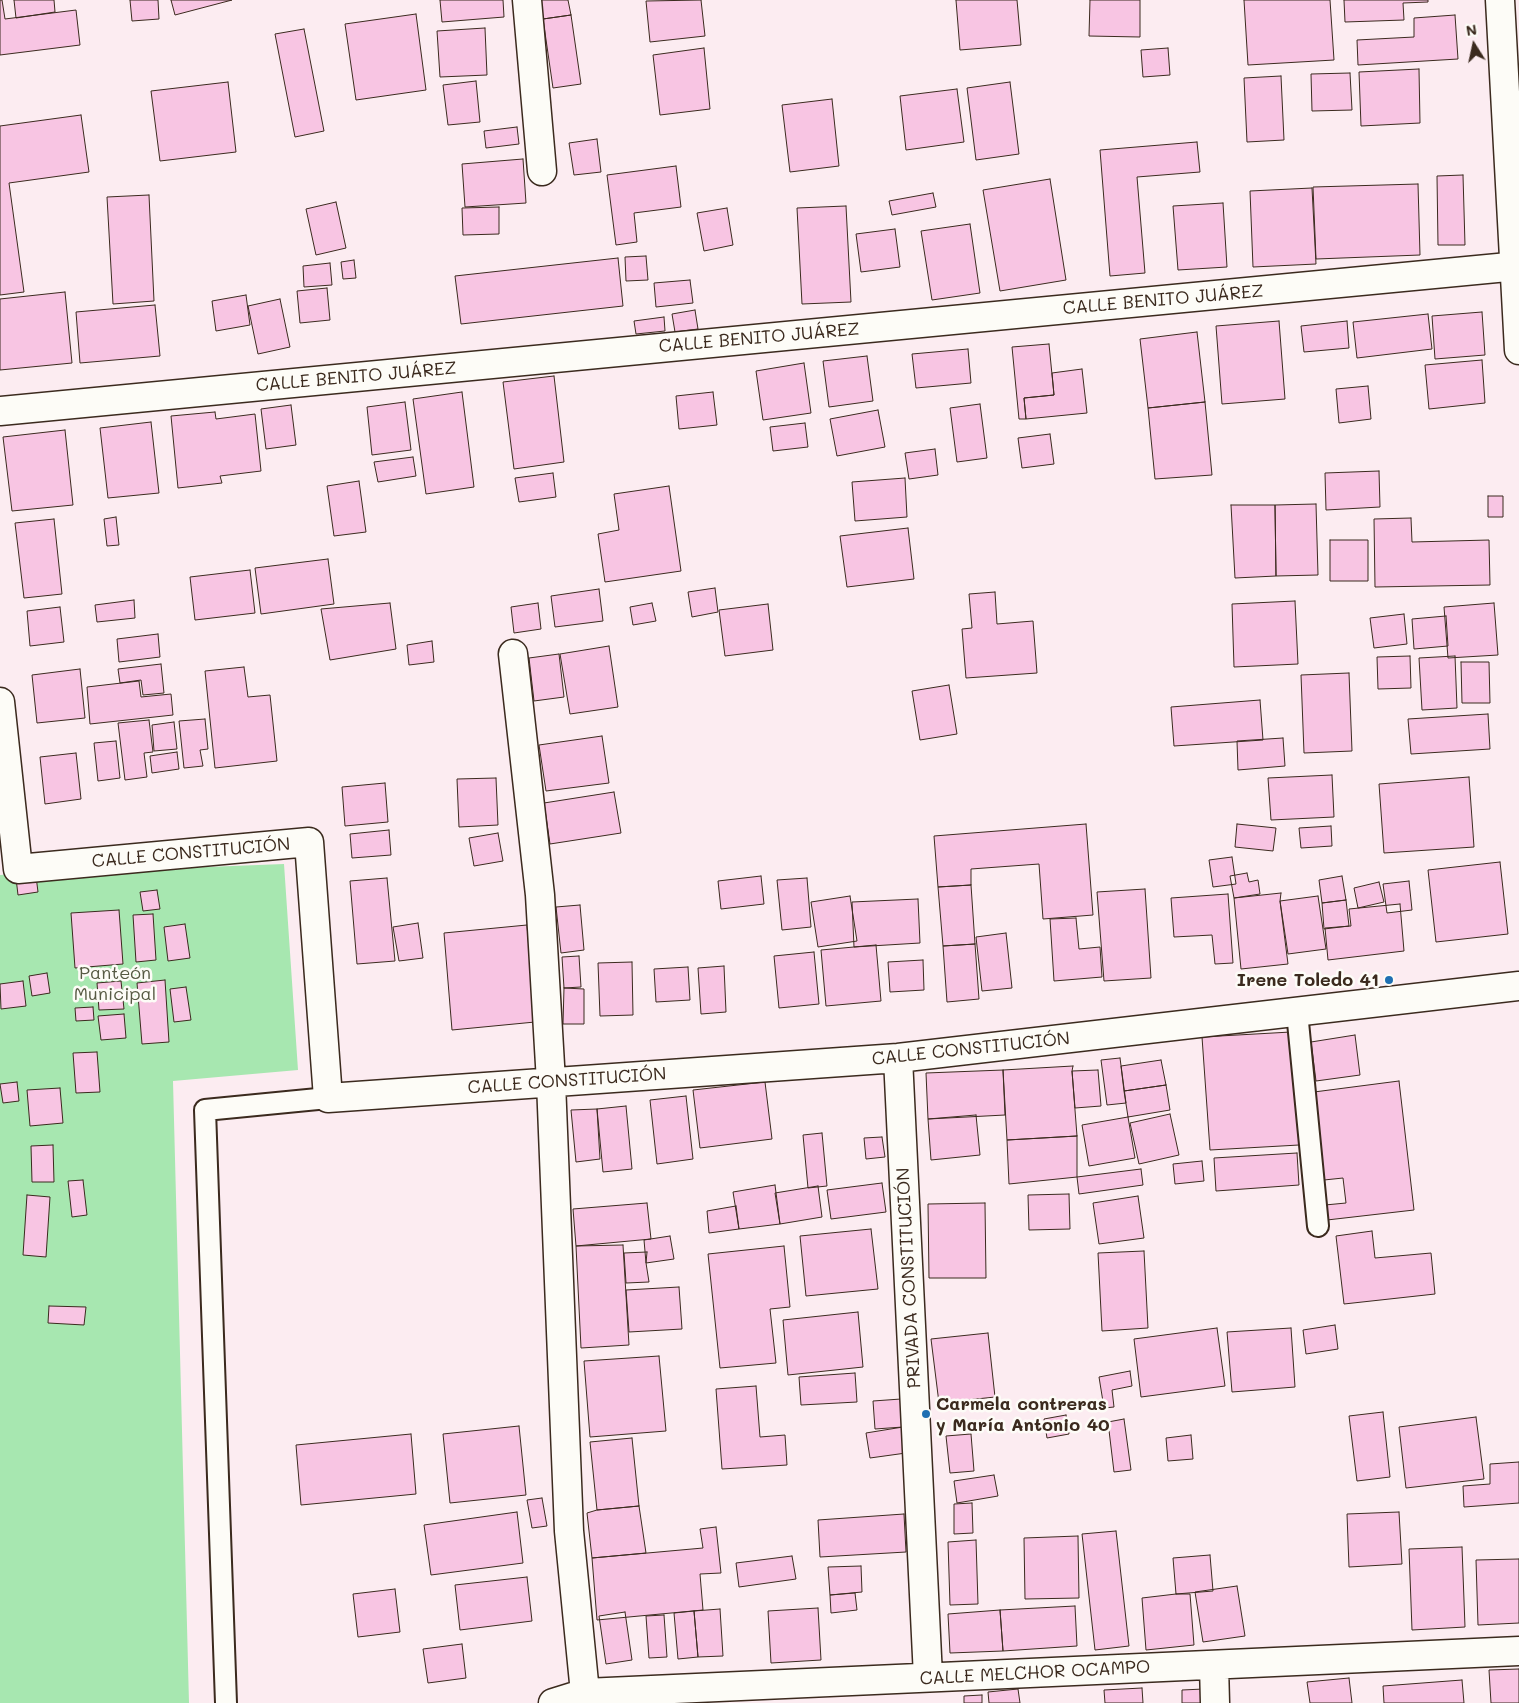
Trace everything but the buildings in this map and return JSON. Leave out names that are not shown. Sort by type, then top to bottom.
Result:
[{"type":"street","points":[[527,0],[542,171]]},
{"type":"street","points":[[1500,0],[1517,266],[1519,350]]},
{"type":"street","name":"CALLE BENITO JUÁREZ","points":[[0,411],[1517,266]]},
{"type":"street","points":[[513,654],[540,895],[551,1082],[569,1531],[586,1698]]},
{"type":"street","name":"CALLE CONSTITUCIÓN","points":[[0,702],[9,869],[309,842],[328,1098],[898,1058],[1519,986]]},
{"type":"street","name":"PRIVADA CONSTITUCIÓN","points":[[898,1058],[928,1677]]},
{"type":"street","name":"CALLE MELCHOR OCAMPO","points":[[552,1703],[586,1698],[928,1677],[1519,1651]]},
{"type":"street","points":[[1214,1665],[1215,1703]]},
{"type":"lane","points":[[1297,1012],[1318,1226]]},
{"type":"lane","points":[[226,1703],[205,1110],[328,1098]]},
{"type":"green space","name":"Panteón Municipal","points":[[284,864],[298,1070],[173,1081],[189,1703],[0,1703],[0,875]]},
{"type":"place","name":"Irene Toledo 41","points":[[1389,980]]},
{"type":"place","name":"Carmela contreras y María Antonio 40","points":[[926,1414]]}]
